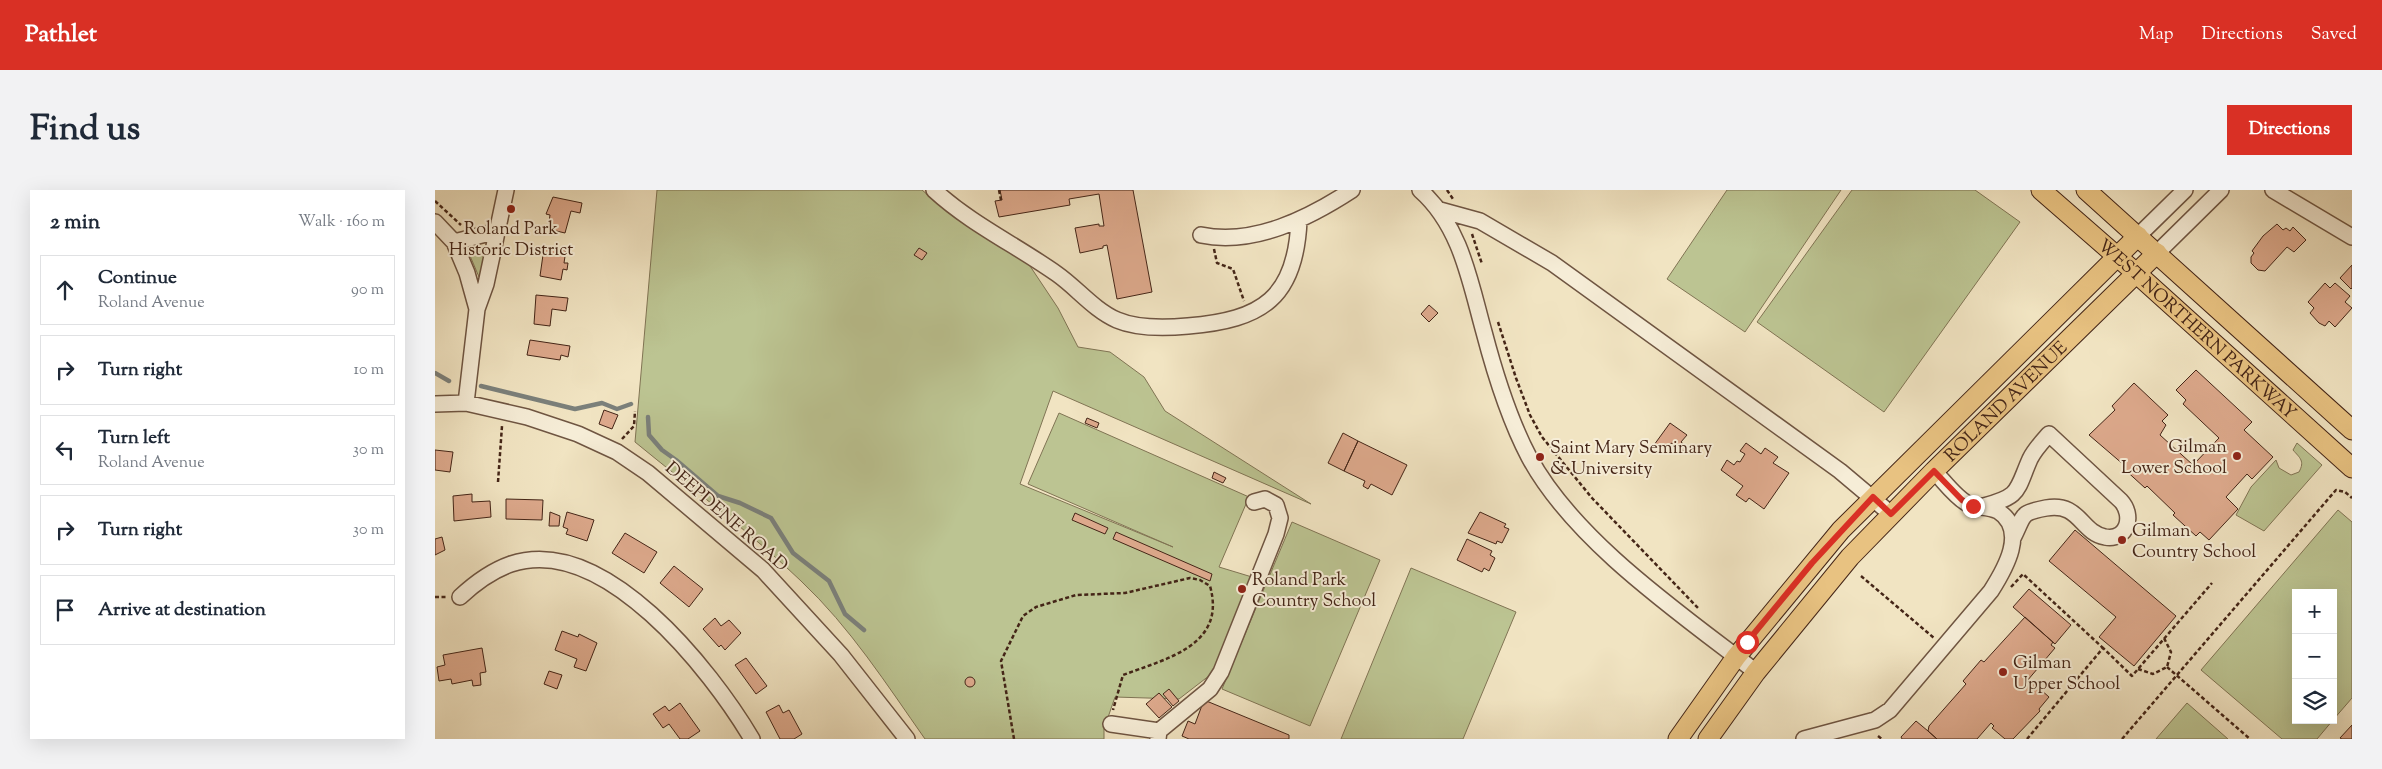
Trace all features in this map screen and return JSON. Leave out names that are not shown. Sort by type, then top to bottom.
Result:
[{"type":"main road","name":"WEST NORTHERN PARKWAY","points":[[2041,190],[2118,256],[2352,468]]},
{"type":"main road","name":"WEST NORTHERN PARKWAY","points":[[2087,190],[2352,430]]},
{"type":"main road","name":"ROLAND AVENUE","points":[[1678,739],[1736,657],[1812,563],[1873,497],[2138,236]]},
{"type":"main road","name":"ROLAND AVENUE","points":[[1707,739],[1756,672],[1825,586],[1891,514],[2157,253]]},
{"type":"street","points":[[466,403],[477,309],[486,284],[506,190]]},
{"type":"street","points":[[934,190],[976,224],[1055,272],[1107,314],[1117,320],[1145,326],[1206,325],[1226,322],[1258,310],[1283,285],[1292,272],[1298,243],[1299,220]]},
{"type":"street","points":[[1201,235],[1219,238],[1243,235],[1299,220],[1352,190]]},
{"type":"street","points":[[1420,190],[1440,210],[1466,264],[1489,352],[1514,424],[1547,488],[1599,545],[1756,672]]},
{"type":"street","name":"ROLAND AVENUE","points":[[2138,236],[2185,190]]},
{"type":"street","name":"ROLAND AVENUE","points":[[2157,253],[2221,190]]},
{"type":"street","points":[[2273,190],[2352,236]]},
{"type":"street","points":[[1440,210],[1480,221],[1552,263],[1840,471],[1891,514]]},
{"type":"street","points":[[435,222],[454,242],[467,273],[477,309]]},
{"type":"street","points":[[454,242],[498,231]]},
{"type":"street","name":"DEEPDENE ROAD","points":[[435,404],[466,403],[527,417],[578,434],[617,452],[648,473],[763,570],[841,654],[907,739]]},
{"type":"street","points":[[1804,739],[1864,723],[1883,715],[1991,591],[2004,569],[2013,538],[2023,516],[2028,511],[2061,506],[2070,510],[2101,535],[2112,537],[2126,528],[2129,510],[2049,434],[2034,452],[2018,490],[2006,499],[1984,506],[1973,506],[1962,500],[1934,471]]},
{"type":"street","points":[[1111,724],[1159,735],[1210,689],[1221,672],[1276,534],[1280,518],[1276,505],[1265,499],[1254,502]]},
{"type":"street","points":[[1984,506],[1999,512],[2008,521],[2012,528],[2013,538]]},
{"type":"street","points":[[460,597],[483,578],[512,564],[544,560],[561,562],[585,569],[630,596],[671,633],[721,693],[752,739]]},
{"type":"path","points":[[999,190],[1001,200]]},
{"type":"path","points":[[435,201],[459,224],[466,226]]},
{"type":"path","points":[[1471,230],[1482,267]]},
{"type":"path","points":[[1214,250],[1217,262],[1233,269],[1248,308]]},
{"type":"path","points":[[1497,318],[1516,378],[1530,415],[1542,437],[1586,491],[1700,610]]},
{"type":"path","points":[[623,439],[634,426],[635,411]]},
{"type":"path","points":[[498,482],[503,412]]},
{"type":"path","points":[[2122,739],[2336,490],[2345,492],[2352,498]]},
{"type":"path","points":[[2010,588],[2023,574],[2132,676],[2212,583]]},
{"type":"path","points":[[1861,576],[1944,647]]},
{"type":"path","points":[[1014,739],[1001,661],[1023,616],[1036,607],[1076,595],[1125,593],[1190,578],[1200,580],[1209,586],[1214,602],[1210,622],[1201,637],[1175,656],[1123,676],[1111,724]]},
{"type":"path","points":[[2138,669],[2153,674],[2167,667],[2171,652],[2164,638]]},
{"type":"path","points":[[2027,739],[2103,648]]},
{"type":"path","points":[[2167,667],[2250,739]]},
{"type":"path","points":[[1875,739],[1884,729]]},
{"type":"path","points":[[1878,736],[1882,739]]},
{"type":"green space","points":[[657,190],[922,190],[952,215],[1028,263],[1058,308],[1078,347],[1110,352],[1144,377],[1165,411],[1311,504],[1053,391],[1020,484],[1173,547],[1028,484],[1059,413],[1249,497],[1219,567],[1252,577],[1214,672],[1179,699],[1115,697],[1104,729],[1104,739],[925,739],[852,637],[819,599],[761,545],[635,442]]},
{"type":"green space","points":[[1727,190],[1841,190],[1745,332],[1667,279]]},
{"type":"green space","points":[[1852,190],[1975,190],[2020,222],[1884,412],[1757,322]]},
{"type":"green space","points":[[478,245],[487,248],[483,273],[479,277],[468,251]]},
{"type":"green space","points":[[2297,443],[2322,465],[2264,531],[2236,515],[2251,487],[2276,460],[2279,468],[2291,475],[2299,472],[2302,462],[2293,450]]},
{"type":"green space","points":[[2338,510],[2352,522],[2352,698],[2337,716],[2337,589],[2292,589],[2292,724],[2330,724],[2317,739],[2282,739],[2201,670]]},
{"type":"green space","points":[[1292,522],[1380,560],[1310,726],[1222,689]]},
{"type":"green space","points":[[1411,568],[1516,612],[1463,739],[1341,739]]},
{"type":"green space","points":[[2187,703],[2228,739],[2156,739]]},
{"type":"building","points":[[1000,190],[1133,190],[1152,292],[1117,299],[1107,245],[1103,246],[1103,248],[1080,253],[1075,228],[1099,224],[1099,226],[1104,226],[1099,194],[1069,199],[1070,205],[999,217],[995,201],[1002,200]]},
{"type":"building","points":[[553,197],[582,203],[580,213],[571,211],[565,233],[548,229],[550,215],[546,214]]},
{"type":"building","points":[[2277,224],[2283,230],[2286,228],[2290,231],[2293,227],[2306,240],[2294,252],[2287,247],[2265,271],[2258,270],[2251,263],[2251,257],[2254,253],[2252,251],[2263,236]]},
{"type":"building","points":[[544,248],[566,250],[564,263],[568,263],[567,270],[563,269],[561,280],[540,276]]},
{"type":"building","points":[[919,248],[927,253],[922,260],[914,255]]},
{"type":"building","points":[[2352,265],[2352,288],[2351,289],[2340,278]]},
{"type":"building","points":[[2325,283],[2330,288],[2335,283],[2350,296],[2345,302],[2352,308],[2335,327],[2329,321],[2325,326],[2319,323],[2310,313],[2314,308],[2308,302]]},
{"type":"building","points":[[536,295],[568,298],[566,311],[552,309],[550,326],[534,324]]},
{"type":"building","points":[[1429,305],[1438,313],[1429,322],[1421,314]]},
{"type":"building","points":[[530,340],[570,346],[568,357],[561,355],[560,360],[527,355]]},
{"type":"building","name":"Gilman Lower School","points":[[2196,370],[2252,422],[2244,430],[2273,457],[2252,479],[2247,474],[2226,497],[2238,509],[2209,540],[2200,532],[2196,536],[2173,515],[2175,513],[2147,486],[2145,488],[2122,467],[2124,465],[2089,435],[2115,410],[2112,406],[2134,383],[2168,415],[2162,421],[2166,425],[2160,435],[2193,465],[2219,438],[2183,404],[2186,400],[2176,390]]},
{"type":"building","points":[[604,410],[618,415],[612,429],[599,424]]},
{"type":"building","points":[[1087,418],[1099,423],[1097,428],[1085,423]]},
{"type":"building","points":[[1670,423],[1687,435],[1681,442],[1687,447],[1684,451],[1671,443],[1665,452],[1654,445]]},
{"type":"building","points":[[1343,433],[1358,441],[1344,471],[1328,463]]},
{"type":"building","points":[[1358,441],[1407,465],[1392,495],[1371,484],[1368,489],[1363,486],[1365,481],[1344,471]]},
{"type":"building","points":[[1746,443],[1761,454],[1765,448],[1778,457],[1773,463],[1789,473],[1764,509],[1749,498],[1746,502],[1736,495],[1743,486],[1721,470],[1727,460],[1734,465],[1737,461],[1740,462],[1745,454],[1740,451]]},
{"type":"building","points":[[435,450],[453,452],[450,472],[435,470]]},
{"type":"building","points":[[1214,472],[1226,478],[1223,483],[1212,478]]},
{"type":"building","points":[[472,494],[472,502],[490,501],[491,517],[454,521],[453,496]]},
{"type":"building","points":[[506,499],[543,500],[542,520],[506,519]]},
{"type":"building","points":[[550,512],[560,516],[559,526],[549,526]]},
{"type":"building","points":[[567,512],[594,520],[587,541],[566,534],[568,529],[563,527]]},
{"type":"building","points":[[1480,512],[1506,524],[1504,527],[1509,529],[1502,543],[1497,541],[1496,544],[1468,533]]},
{"type":"building","points":[[1075,513],[1108,528],[1105,534],[1072,520]]},
{"type":"building","name":"Gilman Country School","points":[[2075,530],[2176,616],[2134,666],[2099,637],[2116,617],[2049,561]]},
{"type":"building","points":[[1116,532],[1212,574],[1210,581],[1113,539]]},
{"type":"building","points":[[625,533],[657,552],[644,573],[612,553]]},
{"type":"building","points":[[442,537],[445,550],[435,555],[435,539]]},
{"type":"building","points":[[1467,539],[1492,551],[1490,555],[1495,558],[1489,571],[1484,568],[1482,572],[1457,560]]},
{"type":"building","points":[[674,566],[703,589],[689,607],[660,583]]},
{"type":"building","points":[[2029,589],[2071,625],[2055,644],[2013,607]]},
{"type":"building","name":"Gilman Upper School","points":[[2025,617],[2053,642],[2051,645],[2055,648],[2027,681],[2029,684],[2031,681],[2049,697],[2039,709],[2040,711],[2013,739],[2005,739],[1992,728],[1994,726],[1991,723],[1977,739],[1937,739],[1928,731],[1929,726],[1966,684],[1963,681],[1981,660],[1984,662]]},
{"type":"building","points":[[715,618],[721,626],[729,620],[741,633],[725,650],[721,645],[719,647],[703,629]]},
{"type":"building","points":[[562,631],[578,637],[579,634],[597,643],[586,671],[574,667],[577,659],[555,650]]},
{"type":"building","points":[[482,648],[486,672],[480,673],[481,685],[473,686],[472,680],[452,684],[451,679],[439,681],[437,667],[445,665],[443,655]]},
{"type":"building","points":[[746,658],[767,686],[756,694],[735,665]]},
{"type":"building","points":[[549,671],[562,675],[557,689],[544,684]]},
{"type":"building","points":[[968,677],[972,677],[975,682],[974,686],[968,687],[965,684],[965,680]]},
{"type":"building","points":[[1169,689],[1179,701],[1173,706],[1163,694]]},
{"type":"building","points":[[1159,693],[1172,707],[1159,718],[1146,704]]},
{"type":"building","points":[[1204,700],[1289,735],[1289,739],[1189,739],[1182,736],[1188,721],[1195,724]]},
{"type":"building","points":[[680,703],[700,731],[688,739],[680,739],[669,724],[663,728],[653,714],[665,706],[669,711]]},
{"type":"building","points":[[779,705],[783,713],[789,710],[802,734],[794,739],[780,739],[766,712]]},
{"type":"building","points":[[1916,721],[1937,739],[1902,739],[1901,737]]},
{"type":"building","points":[[2352,725],[2352,739],[2340,738]]},
{"type":"waterway","points":[[435,373],[449,381]]},
{"type":"waterway","points":[[481,386],[575,409],[602,403],[617,409],[631,404]]},
{"type":"waterway","points":[[648,417],[649,435],[662,450],[718,496],[740,503],[771,518],[793,553],[829,581],[845,614],[864,630]]},
{"type":"place","name":"Roland Park Historic District","points":[[511,209]]},
{"type":"place","name":"Gilman Lower School","points":[[2237,456]]},
{"type":"place","name":"Saint Mary Seminary & University","points":[[1540,457]]},
{"type":"place","name":"Gilman Country School","points":[[2122,540]]},
{"type":"place","name":"Roland Park Country School","points":[[1242,589]]},
{"type":"place","name":"Gilman Upper School","points":[[2003,672]]},
{"type":"route","points":[[1747,642],[1812,563],[1873,497],[1891,514],[1934,471],[1955,494],[1967,504],[1973,506]]}]
